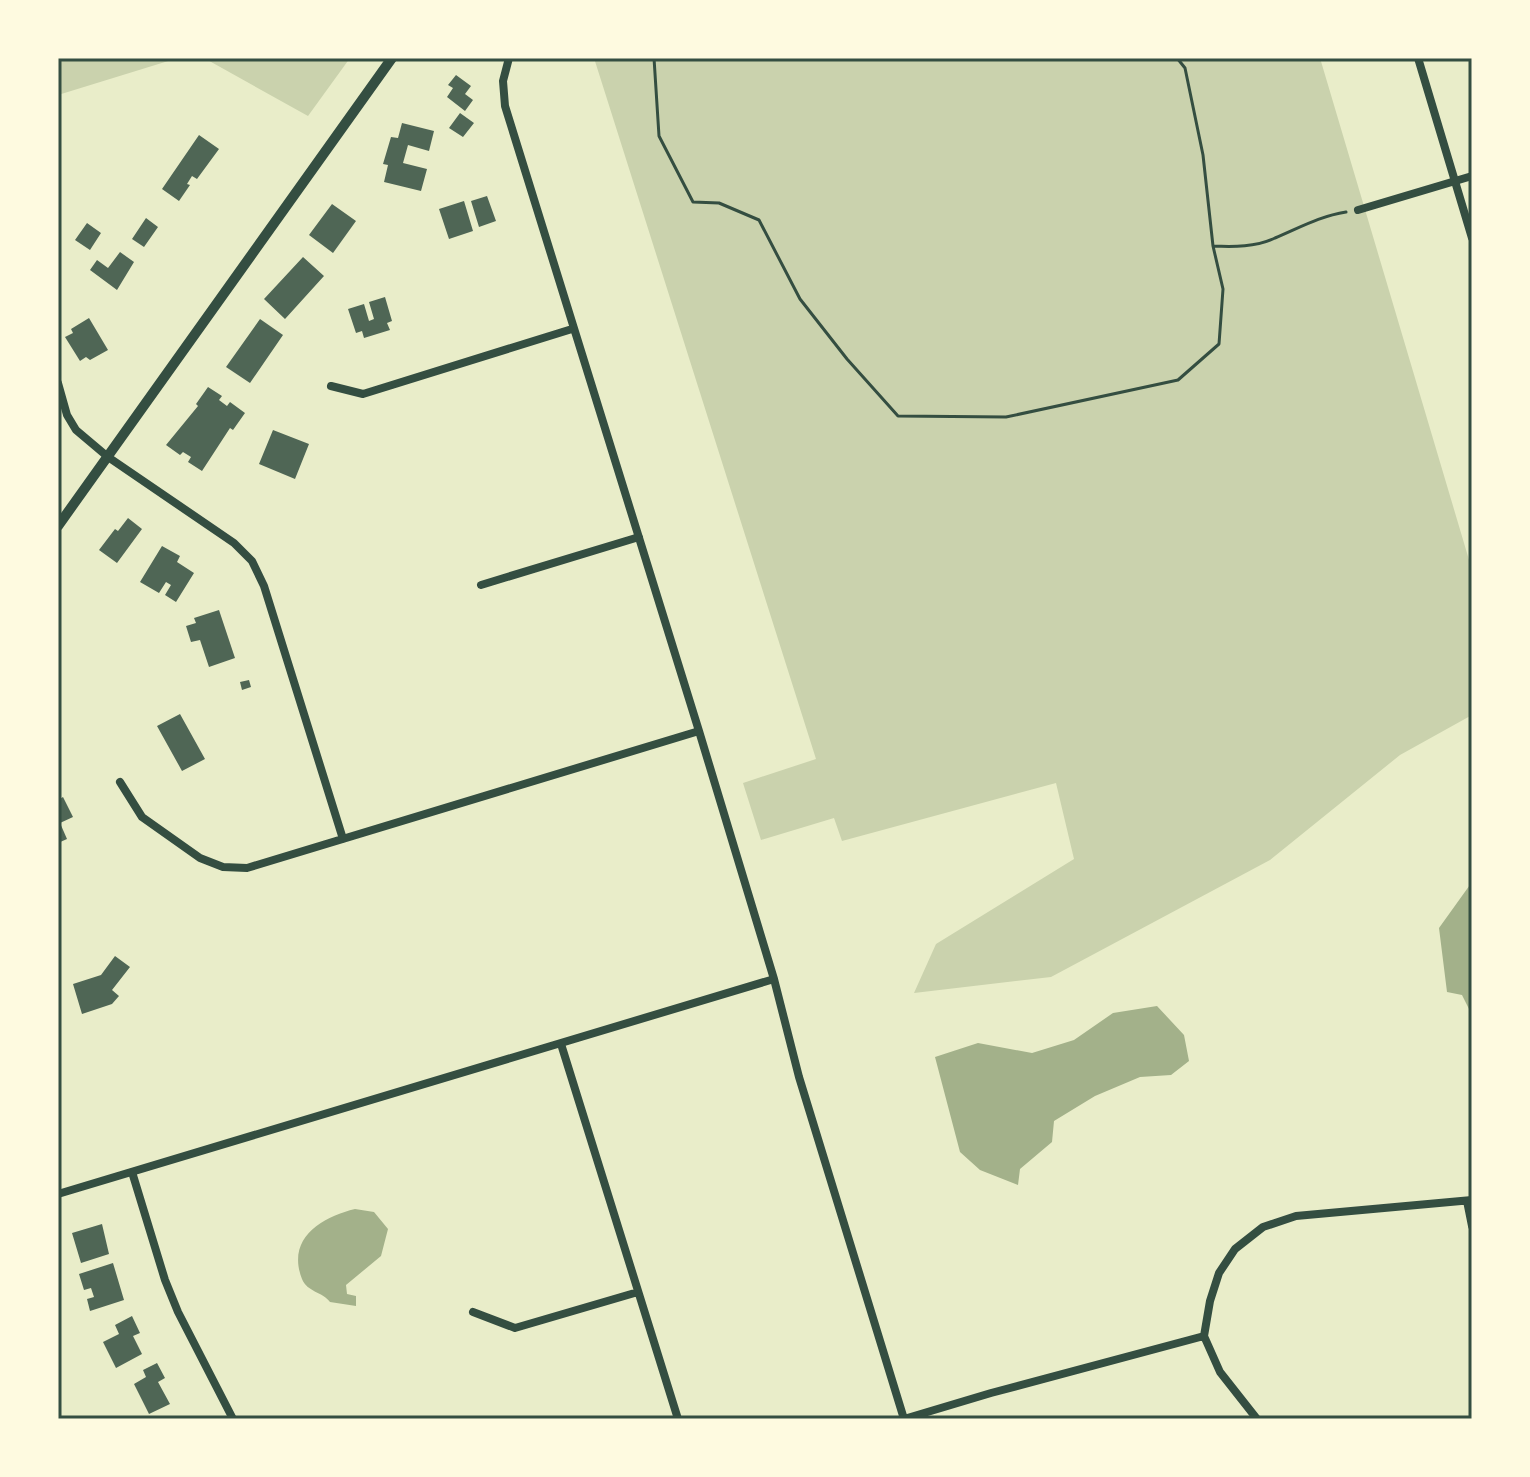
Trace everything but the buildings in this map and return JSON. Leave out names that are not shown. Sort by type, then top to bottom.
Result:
[{"type":"street","points":[[58,526],[392,58]]},
{"type":"street","points":[[509,58],[503,81],[505,106],[699,731],[774,979],[799,1077],[904,1419],[1204,1336]]},
{"type":"street","points":[[1418,58],[1472,238]]},
{"type":"street","points":[[1358,210],[1472,176]]},
{"type":"street","points":[[331,386],[363,394],[572,329]]},
{"type":"street","points":[[58,383],[67,415],[76,430],[108,457],[234,543],[252,561],[264,586],[343,839]]},
{"type":"street","points":[[481,585],[639,537]]},
{"type":"street","points":[[120,782],[142,817],[200,858],[223,867],[247,868],[699,731]]},
{"type":"street","points":[[58,1194],[774,979]]},
{"type":"street","points":[[561,1044],[678,1419]]},
{"type":"street","points":[[132,1172],[178,1312],[233,1419]]},
{"type":"street","points":[[1257,1419],[1220,1372],[1204,1336],[1219,1273],[1235,1249],[1263,1227],[1296,1216],[1469,1200],[1472,1226]]},
{"type":"street","points":[[473,1312],[515,1328],[638,1292]]},
{"type":"path","points":[[654,58],[659,136],[693,202],[719,203],[759,220],[800,299],[847,359],[898,416],[1006,417],[1178,380],[1219,344],[1223,289],[1213,246],[1203,155],[1185,68],[1177,58]]},
{"type":"path","points":[[1213,246],[1236,248],[1273,239],[1302,224],[1358,210]]},
{"type":"shaded area","points":[[58,58],[178,58],[58,95]]},
{"type":"shaded area","points":[[204,58],[350,58],[308,116]]},
{"type":"shaded area","points":[[594,58],[1320,58],[1472,570],[1472,715],[1400,755],[1270,860],[1051,977],[914,993],[936,944],[1074,859],[1056,783],[842,841],[834,818],[761,840],[743,783],[816,759]]},
{"type":"shaded area","points":[[1472,882],[1472,1015],[1462,995],[1447,992],[1439,928]]},
{"type":"shaded area","points":[[1157,1006],[1184,1035],[1189,1061],[1171,1075],[1140,1077],[1095,1096],[1054,1121],[1052,1142],[1020,1169],[1018,1185],[980,1170],[960,1152],[935,1057],[978,1043],[1032,1053],[1074,1040],[1113,1013]]},
{"type":"shaded area","points":[[355,1209],[374,1212],[388,1229],[381,1256],[346,1285],[347,1294],[356,1296],[356,1306],[330,1302],[311,1289],[304,1283],[298,1265],[303,1241],[310,1232],[331,1218]]}]
